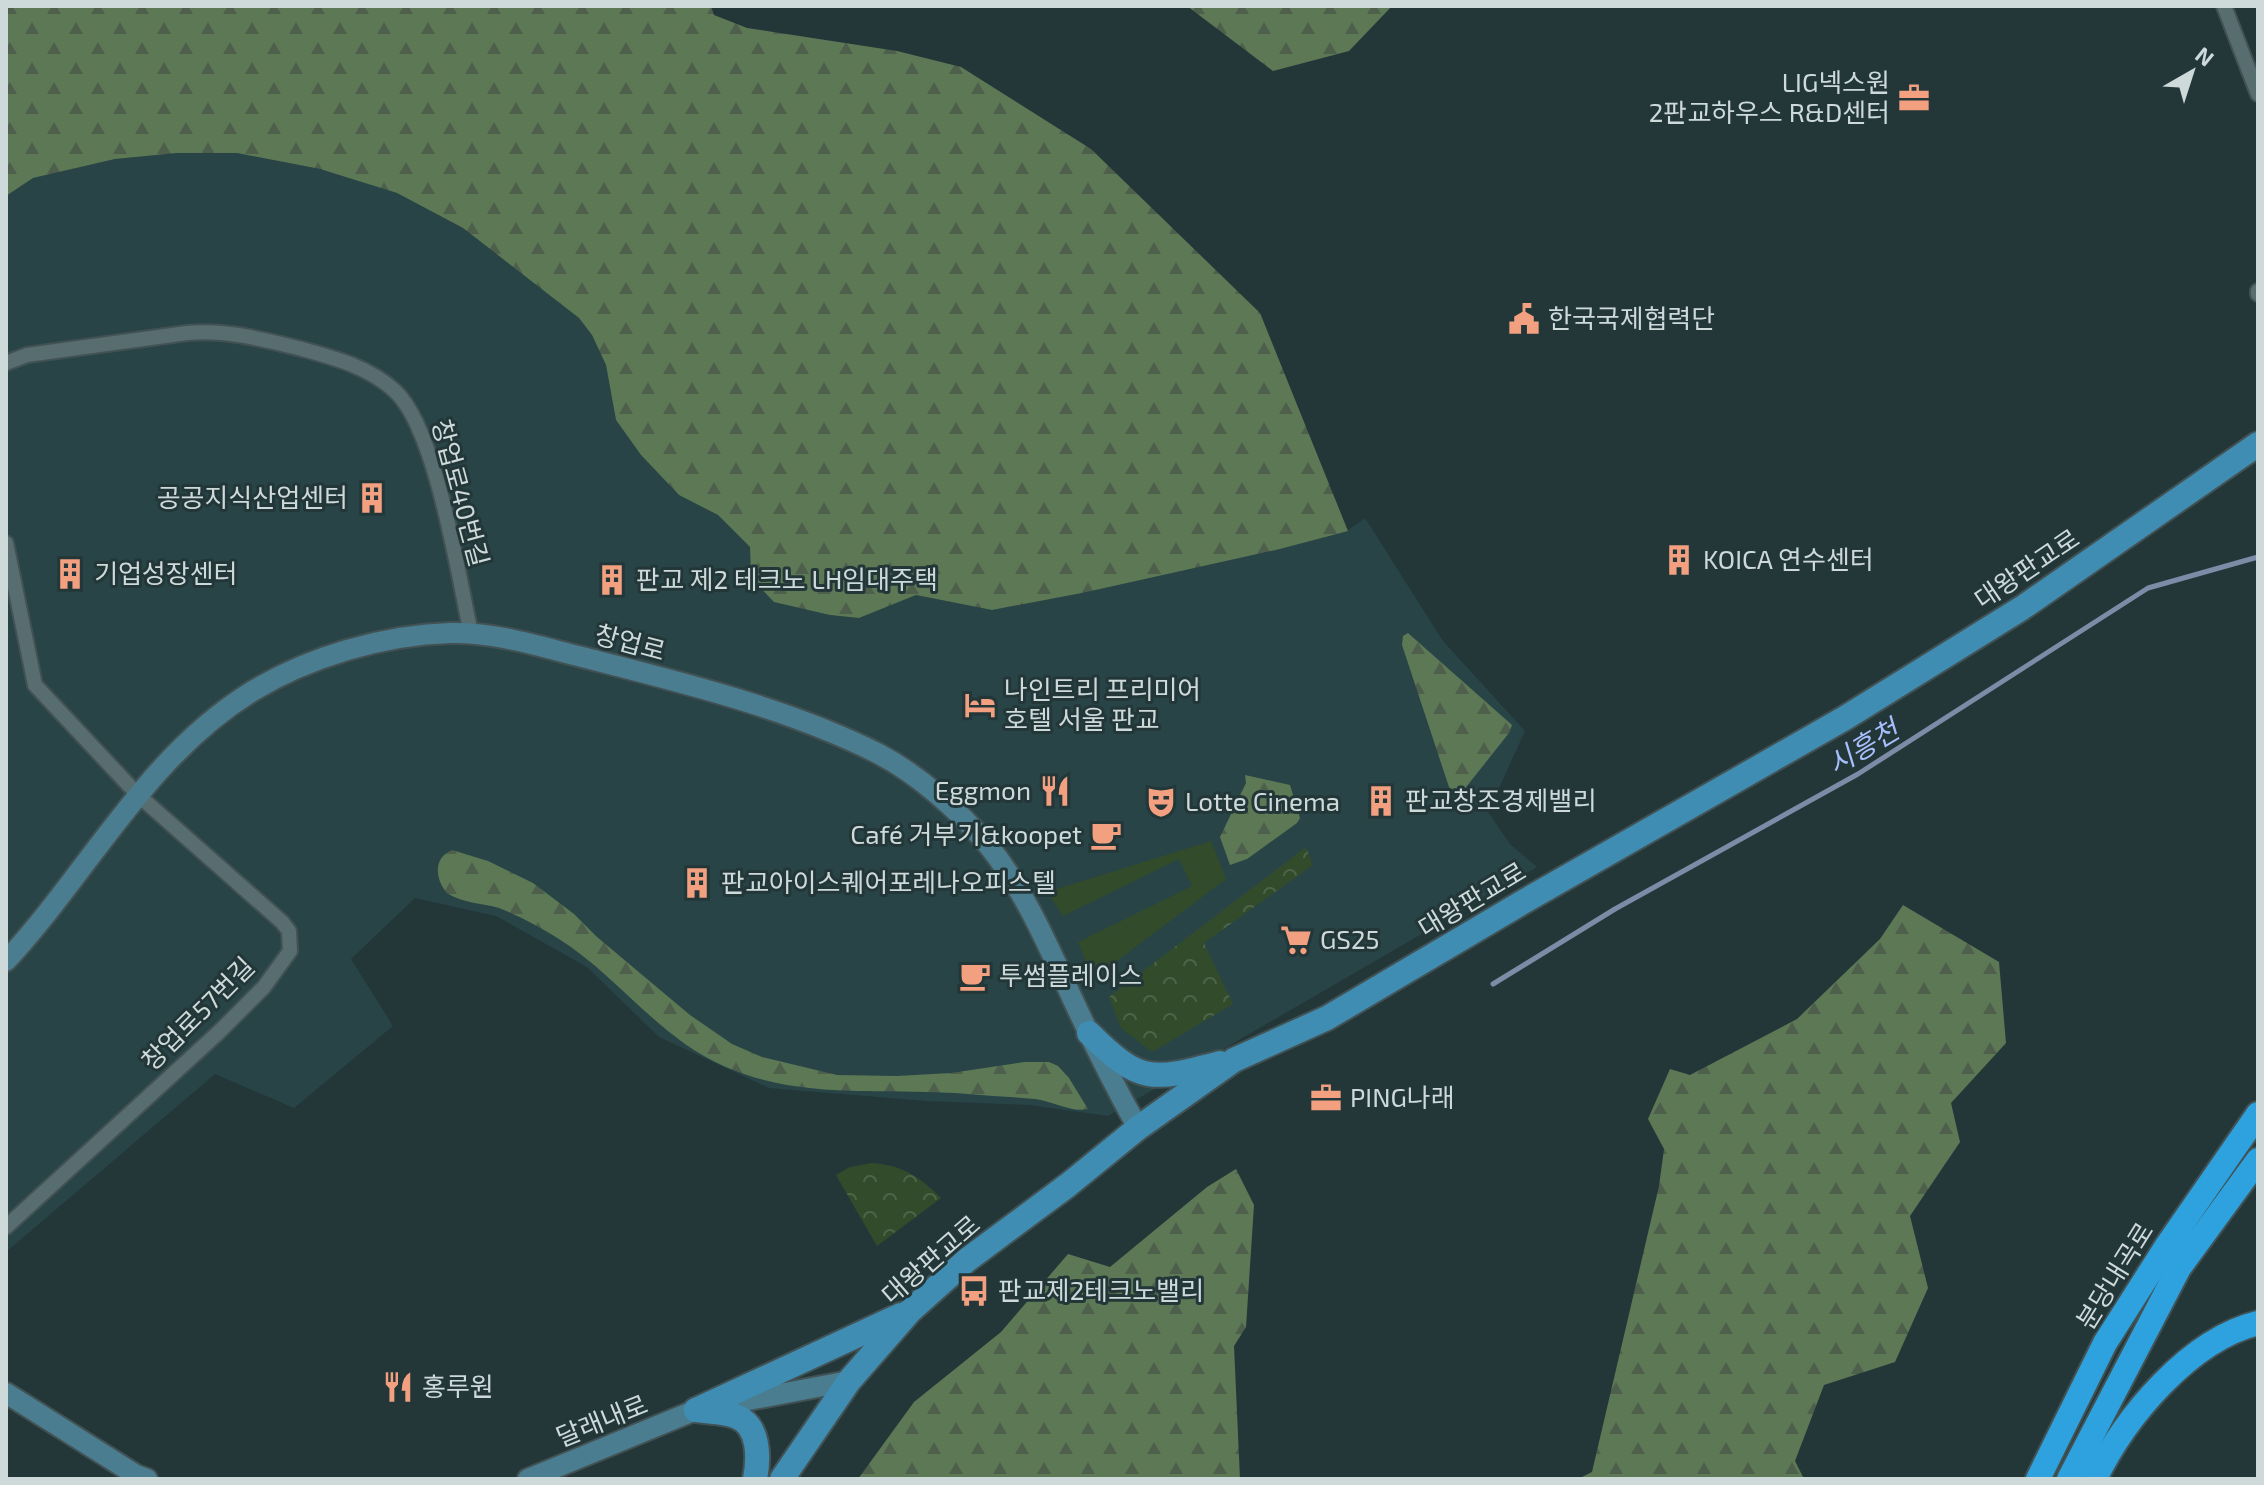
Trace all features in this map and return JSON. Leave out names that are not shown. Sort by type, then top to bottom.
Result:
[{"type":"highway","name":"분당내곡로","points":[[2040,1473],[2105,1343],[2168,1244],[2258,1114]]},
{"type":"highway","name":"분당내곡로","points":[[2069,1479],[2179,1268],[2258,1160]]},
{"type":"highway","points":[[2095,1479],[2102,1463],[2133,1420],[2177,1369],[2218,1338],[2258,1323]]},
{"type":"main road","name":"대왕판교로","points":[[782,1479],[849,1381],[910,1311],[967,1260],[1138,1128],[1234,1060],[1327,1018],[1845,718],[2022,608],[2258,444]]},
{"type":"main road","points":[[1089,1033],[1130,1069],[1156,1077],[1234,1060]]},
{"type":"main road","points":[[696,1410],[910,1311]]},
{"type":"main road","points":[[696,1410],[737,1417],[753,1431],[757,1450],[755,1479]]},
{"type":"street","points":[[2224,6],[2258,94]]},
{"type":"street","name":"창업로40번길","points":[[6,363],[27,355],[211,332],[261,339],[326,356],[378,378],[404,400],[423,437],[440,494],[471,633]]},
{"type":"street","points":[[6,543],[34,684],[137,794]]},
{"type":"street","name":"창업로","points":[[6,969],[11,953],[137,794],[205,725],[278,677],[301,666],[365,646],[430,634],[471,633],[501,637],[787,715],[882,756],[950,807],[987,845],[1050,947],[1089,1033],[1138,1128]]},
{"type":"street","name":"창업로57번길","points":[[6,1227],[241,1011],[264,987],[290,951],[289,931],[282,922],[137,794]]},
{"type":"street","name":"달래내로","points":[[528,1479],[696,1410],[849,1381]]},
{"type":"street","points":[[6,1393],[147,1479]]},
{"type":"shaded area","points":[[177,153],[237,153],[320,169],[397,193],[463,228],[579,318],[592,335],[606,365],[616,420],[641,455],[678,494],[718,515],[750,547],[751,578],[830,615],[859,618],[916,595],[992,610],[1280,549],[1347,531],[1365,518],[1443,641],[1525,731],[1488,812],[1510,844],[1537,867],[1108,1116],[1030,1105],[926,1101],[769,1088],[659,1037],[587,967],[496,916],[415,898],[351,959],[393,1026],[294,1108],[215,1074],[6,1252],[6,196],[33,178],[115,159]]},
{"type":"green space","points":[[6,6],[711,6],[714,15],[747,28],[897,51],[961,67],[1091,149],[1260,313],[1348,531],[1082,593],[992,610],[916,595],[859,618],[830,615],[774,602],[751,578],[750,547],[718,515],[679,495],[641,455],[616,420],[606,365],[592,335],[579,318],[463,228],[397,193],[320,169],[237,153],[177,153],[115,159],[33,178],[6,196]]},
{"type":"green space","points":[[1187,6],[1392,6],[1349,51],[1273,71]]},
{"type":"green space","points":[[1408,633],[1512,725],[1463,791],[1456,795],[1449,787],[1402,645],[1403,636]]},
{"type":"green space","points":[[1245,775],[1290,785],[1300,818],[1247,859],[1230,865],[1220,837],[1246,783]]},
{"type":"green space","points":[[1211,841],[1226,879],[1093,979],[1078,942],[1192,886],[1179,859],[1063,916],[1047,892]]},
{"type":"green space","points":[[1306,847],[1313,865],[1204,943],[1233,1004],[1152,1052],[1121,1028],[1109,997]]},
{"type":"green space","points":[[452,850],[488,861],[533,883],[574,914],[690,1015],[732,1044],[762,1057],[837,1075],[951,1073],[1024,1062],[1049,1062],[1058,1066],[1069,1078],[1088,1109],[1027,1098],[787,1085],[719,1064],[685,1044],[592,963],[559,939],[507,911],[447,893],[440,882],[438,869],[442,858]]},
{"type":"green space","points":[[1903,905],[1999,962],[2006,1043],[1951,1103],[1960,1142],[1910,1216],[1928,1288],[1895,1362],[1824,1385],[1795,1461],[1804,1479],[1578,1479],[1592,1472],[1659,1186],[1664,1149],[1648,1119],[1670,1069],[1690,1075],[1797,1019],[1880,939]]},
{"type":"green space","points":[[872,1163],[910,1173],[941,1198],[877,1246],[836,1175],[850,1167]]},
{"type":"green space","points":[[1236,1169],[1254,1205],[1246,1327],[1234,1346],[1240,1479],[858,1479],[914,1402],[1001,1332],[1068,1254],[1110,1267],[1207,1187]]},
{"type":"waterway","name":"시흥천","points":[[1493,984],[1615,909],[1858,774],[2148,588],[2258,557]]},
{"type":"place","name":"LIG넥스원 2판교하우스 R&D센터","points":[[1914,98]]},
{"type":"place","name":"한국국제협력단","points":[[1524,319]]},
{"type":"place","name":"공공지식산업센터","points":[[372,498]]},
{"type":"place","name":"KOICA 연수센터","points":[[1679,560]]},
{"type":"place","name":"기업성장센터","points":[[70,574]]},
{"type":"place","name":"판교 제2 테크노 LH임대주택","points":[[612,580]]},
{"type":"place","name":"나인트리 프리미어 호텔 서울 판교","points":[[980,705]]},
{"type":"place","name":"Eggmon","points":[[1055,791]]},
{"type":"place","name":"판교창조경제밸리","points":[[1381,801]]},
{"type":"place","name":"Lotte Cinema","points":[[1161,802]]},
{"type":"place","name":"Café 거부기&koopet","points":[[1106,835]]},
{"type":"place","name":"판교아이스퀘어포레나오피스텔","points":[[697,883]]},
{"type":"place","name":"GS25","points":[[1296,940]]},
{"type":"place","name":"투썸플레이스","points":[[975,976]]},
{"type":"place","name":"PING나래","points":[[1326,1098]]},
{"type":"place","name":"판교제2테크노밸리","points":[[974,1291]]},
{"type":"place","name":"홍루원","points":[[398,1387]]}]
